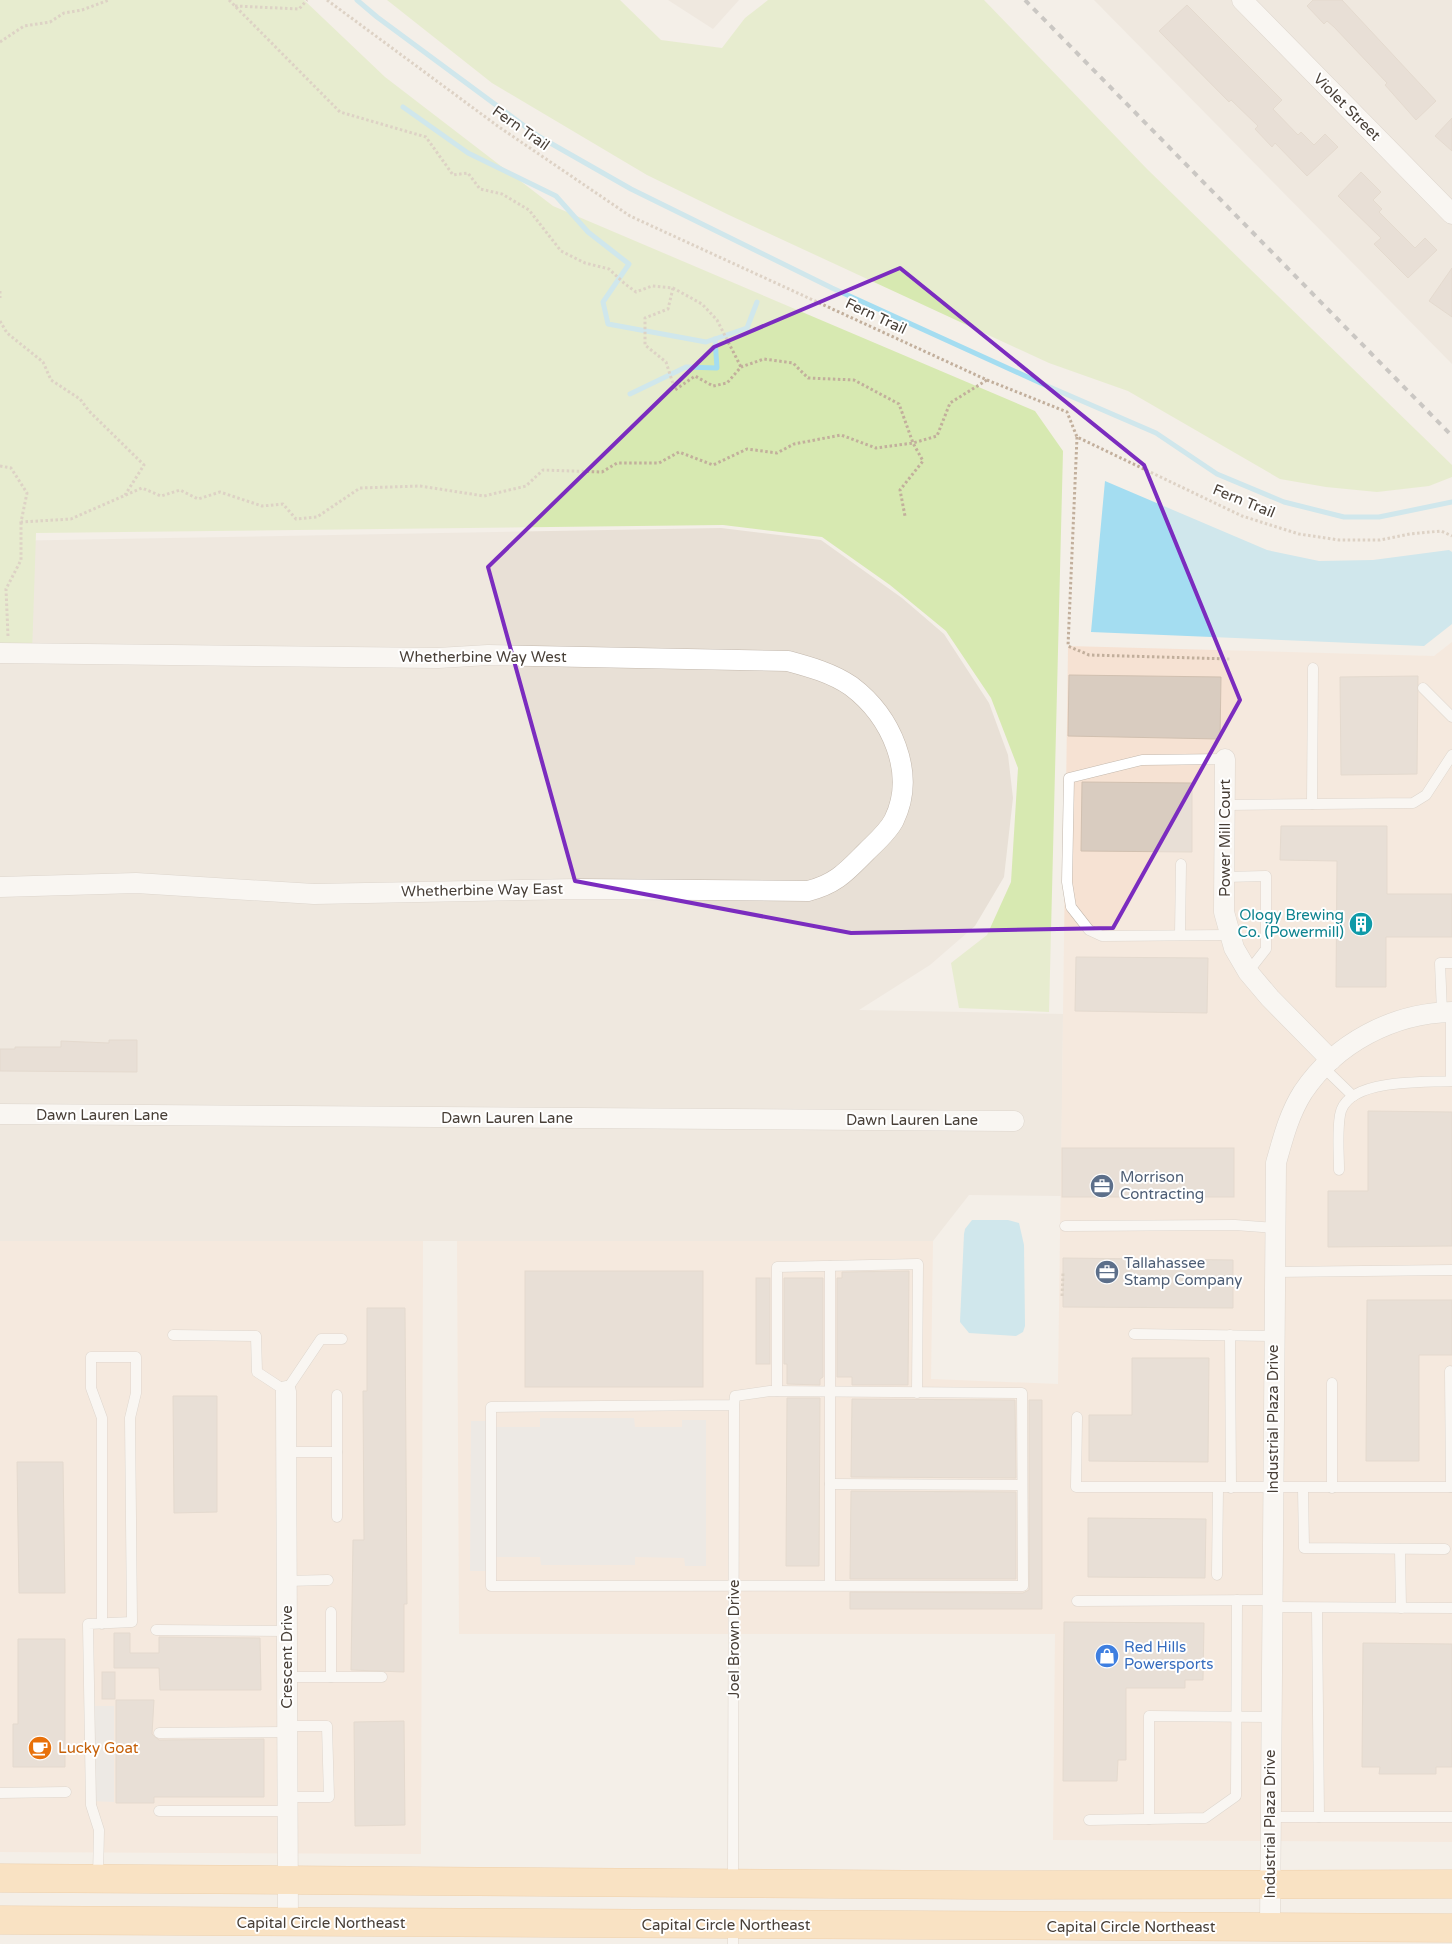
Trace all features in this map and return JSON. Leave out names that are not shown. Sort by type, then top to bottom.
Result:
[{"type":"main road","points":[[0,1878],[1452,1884]]},
{"type":"main road","points":[[733,1882],[733,1935]]},
{"type":"main road","name":"Capital Circle Northeast","points":[[0,1920],[288,1922],[733,1935],[1270,1928],[1452,1928]]},
{"type":"street","name":"Violet Street","points":[[1242,0],[1452,214]]},
{"type":"street","name":"Whetherbine Way West","points":[[4,646],[438,658],[488,655],[788,661],[816,668],[834,676],[867,700],[882,719],[898,749],[903,779]]},
{"type":"street","name":"Power Mill Court","points":[[1225,759],[1224,912],[1230,935],[1248,972],[1327,1063]]},
{"type":"street","name":"Whetherbine Way East","points":[[0,886],[136,884],[314,894],[568,889],[808,891],[827,887],[846,872],[880,838],[894,821],[903,779]]},
{"type":"street","name":"Industrial Plaza Drive","points":[[1270,1928],[1273,1336],[1276,1163],[1287,1124],[1303,1093],[1327,1063],[1370,1032],[1395,1022],[1448,1012]]},
{"type":"street","name":"Dawn Lauren Lane","points":[[0,1114],[1014,1121]]},
{"type":"street","name":"Crescent Drive","points":[[286,1391],[288,1922]]},
{"type":"lane","points":[[1312,804],[1313,668]]},
{"type":"lane","points":[[1423,688],[1452,717]]},
{"type":"lane","points":[[1225,805],[1413,803],[1426,795],[1452,755]]},
{"type":"lane","points":[[1225,759],[1142,760],[1069,778],[1067,882],[1071,908],[1089,930],[1102,936],[1230,935]]},
{"type":"lane","points":[[1180,935],[1181,864]]},
{"type":"lane","points":[[1225,877],[1266,876],[1266,949],[1248,972]]},
{"type":"lane","points":[[1339,1170],[1340,1115],[1344,1104],[1353,1096],[1375,1086],[1451,1082],[1448,1012],[1440,963],[1452,963]]},
{"type":"lane","points":[[1327,1063],[1353,1096]]},
{"type":"lane","points":[[1066,1226],[1235,1224],[1274,1228]]},
{"type":"lane","points":[[776,1391],[776,1267],[918,1264],[917,1392]]},
{"type":"lane","points":[[830,1266],[830,1585]]},
{"type":"lane","points":[[1274,1272],[1452,1270]]},
{"type":"lane","points":[[1134,1334],[1273,1336]]},
{"type":"lane","points":[[173,1335],[256,1336],[256,1372],[286,1391],[321,1338],[342,1339]]},
{"type":"lane","points":[[1230,1335],[1231,1488]]},
{"type":"lane","points":[[98,1878],[99,1830],[91,1805],[88,1624],[102,1624],[132,1622],[130,1418],[136,1392],[136,1356],[91,1356],[91,1388],[102,1418],[102,1624]]},
{"type":"lane","points":[[1076,1416],[1076,1487],[1451,1487],[1450,1371]]},
{"type":"lane","points":[[1332,1383],[1332,1488]]},
{"type":"lane","points":[[776,1391],[1022,1393],[1022,1586],[492,1586],[492,1407],[735,1401],[776,1391]]},
{"type":"lane","points":[[337,1395],[337,1517]]},
{"type":"lane","name":"Joel Brown Drive","points":[[733,1882],[735,1401]]},
{"type":"lane","points":[[286,1452],[337,1452]]},
{"type":"lane","points":[[830,1484],[1022,1485]]},
{"type":"lane","points":[[1217,1576],[1218,1488]]},
{"type":"lane","points":[[1304,1488],[1304,1548],[1445,1549]]},
{"type":"lane","points":[[1400,1549],[1401,1608]]},
{"type":"lane","points":[[286,1582],[328,1580]]},
{"type":"lane","points":[[1089,1820],[1204,1818],[1236,1796],[1237,1600]]},
{"type":"lane","points":[[1076,1601],[1237,1600],[1317,1608],[1452,1608]]},
{"type":"lane","points":[[1317,1608],[1319,1817]]},
{"type":"lane","points":[[330,1612],[330,1677]]},
{"type":"lane","points":[[156,1630],[287,1631]]},
{"type":"lane","points":[[287,1677],[382,1678]]},
{"type":"lane","points":[[1149,1819],[1149,1716],[1271,1717]]},
{"type":"lane","points":[[159,1733],[327,1726],[329,1796],[288,1804],[159,1811]]},
{"type":"lane","points":[[0,1793],[66,1792]]},
{"type":"lane","points":[[1271,1817],[1452,1817]]},
{"type":"path","points":[[0,42],[24,26],[50,22],[64,13],[82,10],[109,0]]},
{"type":"path","points":[[229,0],[340,112],[426,138],[453,175],[468,174],[480,189],[502,194],[529,210],[561,251],[585,262],[610,269],[636,292],[652,286],[674,288],[702,304],[717,320],[741,367]]},
{"type":"path","points":[[235,6],[300,9],[307,0]]},
{"type":"path","name":"Fern Trail","points":[[327,0],[500,127],[630,216],[987,380],[1067,412],[1077,438],[1242,516],[1299,534],[1339,540],[1380,540],[1410,534],[1441,531],[1452,536]]},
{"type":"path","points":[[674,288],[668,309],[645,318],[645,345],[666,362],[675,390],[695,376],[713,386],[727,384],[741,367],[764,359],[793,363],[808,378],[854,380],[899,404],[913,443],[923,461],[900,490],[905,516]]},
{"type":"path","points":[[0,291],[0,298]]},
{"type":"path","points":[[0,320],[7,333],[43,362],[51,380],[80,399],[89,411],[144,465],[125,495]]},
{"type":"path","points":[[21,522],[72,519],[142,488],[161,496],[180,490],[198,499],[220,492],[262,506],[283,504],[296,519],[318,517],[360,488],[420,486],[484,496],[526,486],[543,470],[602,472],[617,463],[659,463],[679,452],[713,465],[747,449],[777,453],[794,444],[841,435],[876,448],[913,443],[938,436],[950,403],[987,380]]},
{"type":"path","points":[[1077,438],[1068,646],[1089,655],[1231,659]]},
{"type":"path","points":[[0,466],[11,468],[27,493],[21,522],[21,560],[6,589],[4,646]]},
{"type":"path","points":[[1062,1296],[1063,1272]]},
{"type":"highlighted area","points":[[900,268],[1144,465],[1240,700],[1113,928],[851,933],[575,881],[488,567],[714,347]]},
{"type":"shaded area","points":[[668,0],[739,0],[713,29]]},
{"type":"shaded area","points":[[1094,0],[1452,0],[1452,364]]},
{"type":"shaded area","points":[[721,528],[821,540],[902,598],[944,634],[989,703],[1008,755],[1013,798],[1004,877],[975,926],[930,965],[859,1010],[1063,1014],[1061,1196],[969,1195],[933,1241],[0,1241],[0,541]]},
{"type":"shaded area","points":[[1452,642],[1452,1842],[1053,1840],[1055,1634],[459,1634],[457,1241],[933,1241],[931,1379],[1058,1384],[1068,646],[1434,656]]},
{"type":"shaded area","points":[[0,1241],[423,1241],[421,1854],[0,1852]]},
{"type":"shaded area","points":[[540,1418],[634,1418],[635,1427],[682,1427],[682,1420],[706,1420],[706,1566],[685,1566],[684,1558],[635,1557],[635,1565],[541,1565],[540,1557],[492,1557],[491,1571],[470,1571],[471,1421],[491,1421],[492,1427],[540,1427]]},
{"type":"shaded area","points":[[89,1706],[114,1706],[114,1802],[91,1801]]},
{"type":"green space","points":[[0,0],[304,0],[385,77],[553,206],[1035,411],[1063,451],[1049,1012],[959,1008],[951,963],[987,935],[1011,882],[1018,768],[991,698],[946,631],[890,585],[822,537],[723,525],[36,533],[32,654],[0,653]]},
{"type":"green space","points":[[387,0],[620,0],[661,40],[722,48],[745,18],[768,0],[984,0],[1147,169],[1452,465],[1452,477],[1429,486],[1377,492],[1326,487],[1280,479],[1128,391],[1049,363],[647,175],[492,83]]},
{"type":"water","points":[[1105,481],[1267,550],[1319,561],[1373,560],[1449,550],[1452,552],[1452,624],[1424,646],[1091,632]]},
{"type":"water","points":[[972,1220],[1008,1220],[1019,1223],[1024,1245],[1025,1326],[1023,1332],[1016,1336],[969,1333],[960,1322],[964,1234],[965,1229]]},
{"type":"building","points":[[1313,0],[1342,0],[1436,101],[1416,120],[1385,85],[1387,83],[1334,27],[1327,21],[1324,24],[1307,6]]},
{"type":"building","points":[[1187,5],[1282,100],[1273,109],[1298,135],[1301,132],[1314,145],[1325,134],[1338,147],[1307,176],[1275,143],[1272,147],[1255,129],[1258,126],[1231,100],[1229,102],[1159,31]]},
{"type":"building","points":[[1452,118],[1452,151],[1435,136]]},
{"type":"building","points":[[1361,172],[1381,192],[1373,200],[1382,209],[1379,212],[1415,248],[1425,238],[1437,250],[1408,278],[1374,244],[1381,238],[1338,196]]},
{"type":"building","points":[[1452,268],[1452,317],[1429,301]]},
{"type":"building","points":[[1069,675],[1221,677],[1220,739],[1068,736]]},
{"type":"building","points":[[1418,676],[1417,774],[1341,775],[1340,677]]},
{"type":"building","points":[[1082,782],[1192,783],[1192,852],[1081,851]]},
{"type":"building","name":"Ology Brewing Co. (Powermill)","points":[[1281,826],[1387,826],[1387,894],[1452,894],[1452,937],[1386,937],[1386,987],[1336,987],[1337,861],[1280,860]]},
{"type":"building","points":[[1076,957],[1208,958],[1207,1013],[1075,1011]]},
{"type":"building","points":[[109,1040],[137,1040],[137,1072],[0,1071],[0,1049],[15,1049],[15,1047],[61,1047],[61,1041],[109,1043]]},
{"type":"building","points":[[1368,1111],[1452,1112],[1452,1246],[1328,1247],[1328,1191],[1368,1191]]},
{"type":"building","points":[[1062,1148],[1234,1148],[1234,1197],[1062,1197]]},
{"type":"building","points":[[1063,1258],[1233,1260],[1233,1308],[1063,1307]]},
{"type":"building","points":[[525,1271],[703,1271],[703,1387],[525,1387]]},
{"type":"building","points":[[909,1271],[908,1385],[852,1385],[852,1377],[837,1377],[837,1278],[842,1278],[842,1272]]},
{"type":"building","points":[[756,1278],[770,1278],[770,1364],[756,1364]]},
{"type":"building","points":[[784,1278],[823,1278],[823,1377],[820,1379],[820,1385],[787,1384],[787,1364],[784,1364]]},
{"type":"building","points":[[1367,1300],[1452,1300],[1452,1355],[1419,1355],[1419,1461],[1366,1461]]},
{"type":"building","points":[[367,1308],[405,1308],[407,1604],[404,1604],[404,1672],[351,1670],[353,1540],[364,1540],[363,1391],[367,1391]]},
{"type":"building","points":[[1132,1358],[1209,1358],[1208,1462],[1089,1461],[1089,1415],[1132,1415]]},
{"type":"building","points":[[173,1396],[217,1396],[217,1512],[174,1513]]},
{"type":"building","points":[[787,1398],[820,1398],[819,1566],[786,1566]]},
{"type":"building","points":[[852,1399],[1015,1400],[1016,1478],[851,1477]]},
{"type":"building","points":[[1029,1400],[1042,1400],[1042,1609],[850,1609],[850,1592],[1023,1593],[1029,1590]]},
{"type":"building","points":[[17,1462],[63,1462],[65,1593],[19,1593]]},
{"type":"building","points":[[851,1491],[1016,1492],[1016,1579],[850,1579]]},
{"type":"building","points":[[1088,1518],[1206,1519],[1205,1578],[1088,1577]]},
{"type":"building","points":[[1064,1622],[1204,1623],[1203,1680],[1185,1680],[1185,1688],[1126,1688],[1126,1760],[1118,1760],[1117,1781],[1063,1781]]},
{"type":"building","points":[[114,1633],[130,1633],[130,1653],[159,1653],[159,1637],[260,1638],[261,1690],[160,1690],[159,1668],[114,1668]]},
{"type":"building","points":[[18,1639],[65,1639],[65,1767],[13,1767],[13,1724],[18,1724]]},
{"type":"building","points":[[1363,1643],[1452,1644],[1452,1767],[1436,1767],[1436,1774],[1379,1774],[1380,1767],[1362,1767]]},
{"type":"building","points":[[102,1672],[115,1672],[115,1699],[102,1699]]},
{"type":"building","points":[[116,1700],[154,1700],[152,1734],[159,1740],[264,1739],[264,1797],[154,1797],[154,1803],[116,1803]]},
{"type":"building","points":[[404,1721],[405,1825],[355,1826],[354,1722]]},
{"type":"waterway","points":[[357,0],[377,17],[538,136],[631,189],[832,288],[1045,385],[1156,433],[1217,474],[1284,502],[1344,517],[1379,517],[1452,502]]},
{"type":"waterway","points":[[403,107],[468,153],[556,196],[588,232],[629,264],[603,302],[608,324],[706,342],[747,328],[757,302]]},
{"type":"waterway","points":[[630,394],[686,367],[717,368],[715,339]]},
{"type":"railway","points":[[1025,0],[1452,436]]},
{"type":"place","name":"Ology Brewing Co. (Powermill)","points":[[1361,924]]},
{"type":"place","name":"Morrison Contracting","points":[[1102,1186]]},
{"type":"place","name":"Tallahassee Stamp Company","points":[[1107,1272]]},
{"type":"place","name":"Red Hills Powersports","points":[[1107,1656]]},
{"type":"place","name":"Lucky Goat","points":[[40,1748]]}]
